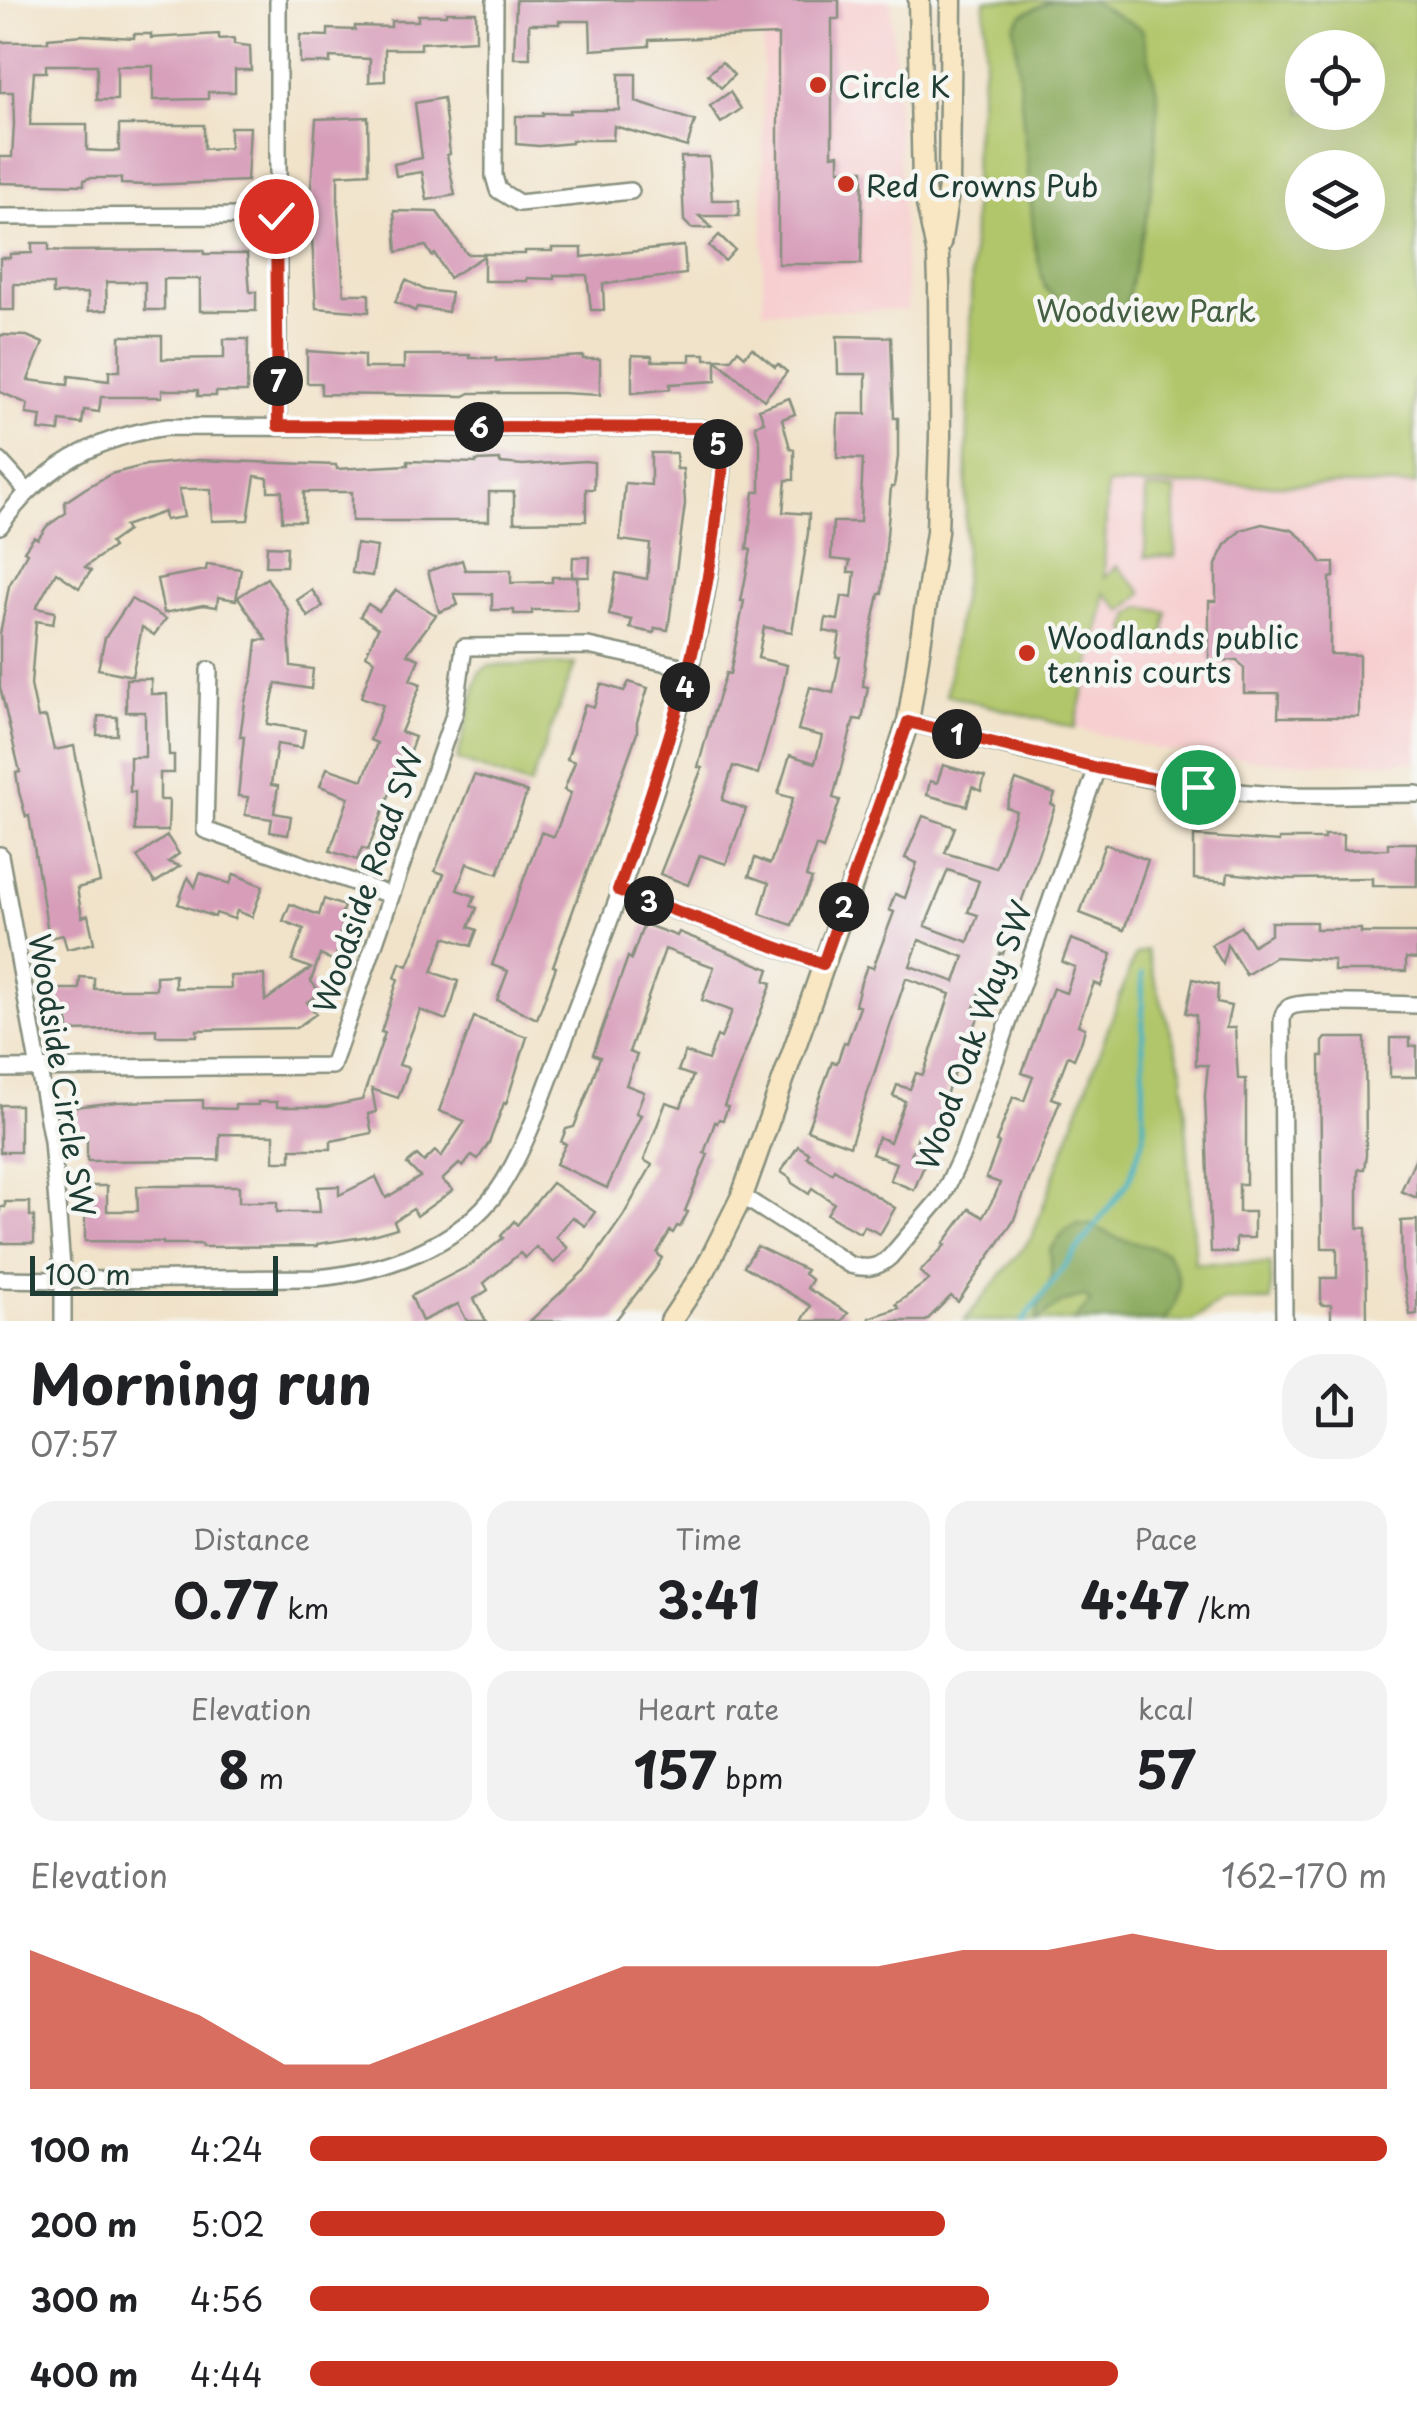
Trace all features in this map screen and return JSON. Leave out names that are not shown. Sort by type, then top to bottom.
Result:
[{"type":"street","points":[[278,0],[278,426]]},
{"type":"street","points":[[495,0],[494,176],[498,190],[519,203],[631,191]]},
{"type":"street","points":[[920,0],[923,185],[938,256]]},
{"type":"street","points":[[671,1321],[706,1268],[742,1196],[908,722],[938,514],[938,256],[949,188],[951,0]]},
{"type":"street","points":[[0,217],[276,216]]},
{"type":"street","points":[[0,526],[28,492],[62,463],[123,435],[168,427],[700,428],[712,434],[722,452],[712,562],[690,668],[666,753],[519,1156],[497,1192],[440,1240],[386,1265],[348,1275],[0,1280]]},
{"type":"street","points":[[0,461],[28,492]]},
{"type":"street","name":"Woodside Road SW","points":[[38,1069],[332,1066],[454,712],[464,647],[588,646],[690,668]]},
{"type":"street","points":[[210,670],[205,830],[390,895]]},
{"type":"street","points":[[908,722],[1097,768],[1198,787],[1269,794],[1417,794]]},
{"type":"street","name":"Wood Oak Way SW","points":[[742,1196],[850,1264],[865,1269],[890,1258],[943,1196],[964,1150],[1097,768]]},
{"type":"street","name":"Woodside Circle SW","points":[[0,855],[55,1170],[64,1280],[63,1321]]},
{"type":"street","points":[[618,890],[823,964]]},
{"type":"street","points":[[1284,1321],[1282,1020],[1286,1010],[1292,1005],[1311,1003],[1417,1005]]},
{"type":"street","points":[[0,1069],[38,1069]]},
{"type":"shaded area","points":[[763,0],[891,0],[908,310],[763,311]]},
{"type":"shaded area","points":[[1106,484],[1416,485],[1417,762],[1280,762],[1161,750],[1076,728],[1103,611]]},
{"type":"green space","name":"Woodview Park","points":[[985,0],[1416,0],[1416,485],[1107,485],[1104,577],[1117,566],[1143,593],[1123,611],[1104,593],[1075,728],[946,695],[964,578],[975,139],[985,56]]},
{"type":"green space","points":[[1052,0],[1089,0],[1142,29],[1158,95],[1149,206],[1125,309],[1098,316],[1071,311],[1045,288],[1035,247],[1014,26],[1023,14]]},
{"type":"green space","points":[[1146,489],[1175,490],[1175,557],[1145,557]]},
{"type":"green space","points":[[1142,607],[1167,612],[1164,635],[1154,645],[1141,643],[1126,630],[1131,614]]},
{"type":"green space","points":[[575,664],[530,786],[457,760],[479,673],[488,666]]},
{"type":"green space","points":[[1146,950],[1183,1072],[1195,1263],[1271,1263],[1271,1301],[1223,1301],[1192,1321],[964,1321],[1032,1237],[1135,955]]},
{"type":"green space","points":[[1077,1224],[1092,1225],[1117,1238],[1165,1251],[1179,1286],[1175,1303],[1164,1321],[1074,1321],[1090,1302],[1085,1296],[1062,1303],[1037,1320],[1051,1277],[1050,1250],[1065,1231]]},
{"type":"building","points":[[516,0],[839,0],[839,19],[832,19],[832,155],[839,154],[839,170],[863,170],[861,264],[778,264],[778,35],[649,40],[649,46],[591,50],[590,21],[559,21],[529,24],[530,58],[514,58]]},
{"type":"building","points":[[476,12],[476,40],[421,43],[421,49],[385,49],[385,81],[369,82],[370,59],[330,57],[330,63],[300,63],[300,35],[328,36],[328,29],[355,30],[355,26],[391,27],[391,21],[418,21],[418,15]]},
{"type":"building","points":[[134,34],[151,34],[151,38],[219,34],[219,39],[234,38],[234,44],[250,46],[251,70],[235,70],[235,92],[208,92],[208,99],[153,100],[153,66],[117,66],[117,100],[97,100],[97,65],[46,65],[46,72],[34,72],[30,125],[87,125],[87,150],[100,151],[119,151],[119,125],[204,125],[204,149],[230,148],[230,127],[250,127],[247,181],[147,185],[121,184],[121,178],[89,178],[84,185],[0,183],[0,157],[12,157],[14,124],[13,92],[0,92],[0,42],[48,42],[48,38],[83,35],[134,38]]},
{"type":"building","points":[[722,62],[734,75],[721,88],[708,74]]},
{"type":"building","points":[[619,74],[636,74],[636,102],[695,121],[687,147],[614,126],[613,140],[516,144],[516,116],[619,110]]},
{"type":"building","points":[[730,92],[741,109],[721,123],[710,106]]},
{"type":"building","points":[[443,98],[450,154],[447,155],[455,195],[427,200],[422,172],[396,176],[394,164],[422,158],[415,103]]},
{"type":"building","points":[[368,117],[369,173],[338,175],[338,210],[344,294],[369,294],[369,312],[316,308],[310,203],[316,119]]},
{"type":"building","points":[[681,157],[709,157],[712,200],[739,200],[739,216],[699,216],[712,228],[691,228],[684,221]]},
{"type":"building","points":[[394,211],[437,212],[467,254],[525,254],[552,248],[582,248],[582,257],[684,246],[686,274],[603,284],[604,310],[591,310],[587,275],[484,281],[484,256],[449,278],[426,246],[397,252]]},
{"type":"building","points":[[719,235],[735,250],[725,261],[709,246]]},
{"type":"building","points":[[32,243],[49,243],[49,250],[67,251],[204,250],[204,254],[247,254],[256,311],[200,311],[200,279],[164,279],[164,310],[145,310],[145,282],[106,282],[107,310],[88,311],[88,293],[53,294],[53,284],[14,284],[14,310],[0,310],[0,258],[32,253]]},
{"type":"building","points":[[406,280],[425,290],[451,293],[448,312],[417,307],[415,311],[395,302]]},
{"type":"building","points":[[0,335],[27,336],[43,343],[28,380],[68,385],[69,376],[109,381],[109,371],[120,371],[120,336],[162,336],[162,359],[224,358],[224,339],[248,339],[247,392],[198,396],[198,390],[162,390],[162,397],[101,397],[99,412],[84,410],[82,424],[60,421],[59,432],[39,430],[41,416],[26,414],[28,404],[0,392]]},
{"type":"building","points":[[837,336],[891,337],[898,457],[891,487],[882,594],[865,661],[863,686],[868,687],[862,720],[854,719],[833,798],[840,800],[823,849],[816,846],[806,877],[812,879],[792,925],[760,914],[769,883],[749,876],[755,858],[770,864],[793,798],[778,794],[790,755],[815,763],[822,736],[798,730],[810,687],[833,693],[840,634],[824,631],[826,618],[838,620],[842,596],[852,598],[855,572],[848,572],[850,561],[831,559],[833,522],[860,522],[863,459],[837,458],[838,414],[866,414],[866,374],[838,374]]},
{"type":"building","points":[[752,348],[787,372],[764,400],[716,360],[716,381],[670,384],[670,389],[632,393],[632,355],[652,356],[652,361],[690,361],[690,354],[705,354],[705,359],[731,359],[738,350],[745,356]]},
{"type":"building","points":[[307,351],[364,355],[364,368],[404,368],[404,355],[470,355],[496,361],[583,356],[600,359],[600,395],[321,394],[321,383],[307,383]]},
{"type":"building","points":[[789,398],[795,414],[782,419],[790,448],[794,449],[794,480],[786,480],[783,512],[809,514],[808,533],[792,632],[764,627],[758,658],[787,665],[783,686],[758,774],[733,766],[722,800],[746,809],[726,864],[700,855],[688,885],[660,874],[702,768],[698,767],[709,727],[726,673],[730,674],[751,550],[747,549],[754,492],[760,492],[760,443],[755,425],[764,422],[759,409]]},
{"type":"building","points":[[651,453],[676,453],[677,469],[683,469],[685,504],[668,630],[655,628],[654,633],[630,628],[632,620],[609,615],[616,573],[647,579],[650,544],[620,540],[625,483],[651,485]]},
{"type":"building","points":[[198,460],[336,465],[337,469],[408,465],[408,461],[500,460],[523,465],[585,461],[594,462],[594,489],[586,489],[586,521],[514,522],[514,492],[489,492],[489,521],[352,521],[352,492],[304,492],[304,521],[282,521],[282,491],[268,491],[268,478],[255,476],[248,520],[212,521],[211,489],[179,489],[184,517],[165,520],[164,512],[124,526],[127,531],[110,543],[113,547],[85,567],[91,571],[79,588],[56,572],[36,608],[55,612],[53,624],[36,621],[31,685],[38,718],[46,717],[54,750],[74,746],[100,882],[77,888],[82,917],[88,915],[94,943],[67,949],[63,935],[49,938],[29,816],[26,817],[19,792],[16,773],[20,772],[0,687],[0,634],[9,586],[34,537],[38,539],[47,526],[66,513],[65,502],[86,488],[111,474],[146,465]]},
{"type":"building","points":[[1262,524],[1292,530],[1307,542],[1322,563],[1334,563],[1334,577],[1330,578],[1330,654],[1359,655],[1359,717],[1278,717],[1279,693],[1244,693],[1244,669],[1237,660],[1209,661],[1209,601],[1216,601],[1216,565],[1225,545],[1241,530]]},
{"type":"building","points":[[356,544],[377,547],[372,576],[352,573]]},
{"type":"building","points":[[267,546],[287,547],[286,566],[266,566]]},
{"type":"building","points":[[573,557],[590,557],[589,577],[572,577]]},
{"type":"building","points":[[462,560],[465,570],[511,570],[511,583],[577,577],[577,610],[514,614],[514,610],[492,610],[492,594],[454,594],[458,605],[439,612],[428,571]]},
{"type":"building","points":[[207,564],[241,569],[236,600],[218,597],[217,607],[203,605],[164,613],[157,579],[206,570]]},
{"type":"building","points":[[267,578],[288,610],[291,666],[313,669],[311,689],[276,683],[267,724],[305,730],[302,748],[277,744],[271,785],[278,786],[274,813],[291,816],[288,835],[270,832],[272,819],[245,815],[248,797],[238,796],[245,702],[257,640],[267,640],[238,597]]},
{"type":"building","points":[[312,590],[323,606],[308,617],[297,600]]},
{"type":"building","points":[[396,590],[436,615],[407,654],[419,659],[410,680],[421,684],[401,732],[415,737],[368,850],[362,848],[357,860],[330,851],[349,797],[320,786],[327,768],[363,780],[377,743],[370,740],[383,705],[361,697],[374,660],[366,655],[378,628],[360,616],[368,604],[379,611]]},
{"type":"building","points":[[131,599],[166,619],[154,635],[142,627],[132,676],[98,669],[105,638]]},
{"type":"building","points":[[126,679],[151,679],[151,694],[167,694],[169,755],[174,755],[174,773],[160,773],[160,800],[169,800],[168,831],[135,831],[130,757],[145,757],[145,712],[126,712]]},
{"type":"building","points":[[629,682],[648,688],[637,733],[537,1019],[497,1000],[508,971],[492,965],[541,832],[554,837],[571,793],[564,790],[575,762],[567,759],[585,704],[594,707],[601,684],[624,691]]},
{"type":"building","points":[[98,716],[117,717],[117,735],[97,735]]},
{"type":"building","points":[[943,765],[985,777],[981,791],[972,787],[967,806],[927,795],[930,781],[937,783]]},
{"type":"building","points":[[474,775],[527,792],[498,874],[467,863],[457,890],[475,896],[471,906],[477,908],[469,927],[477,930],[471,946],[445,937],[432,972],[458,981],[453,1001],[446,1020],[420,1010],[399,1065],[409,1068],[398,1098],[372,1089],[376,1112],[368,1114],[372,1133],[331,1141],[331,1149],[291,1149],[291,1161],[274,1161],[274,1135],[220,1134],[219,1160],[87,1161],[87,1133],[74,1133],[74,1107],[203,1100],[203,1108],[235,1109],[235,1105],[258,1102],[277,1102],[277,1107],[326,1107],[362,1100],[385,1033],[381,1032],[400,963],[408,966],[429,913],[444,874],[435,871]]},
{"type":"building","points":[[1016,780],[1055,794],[1051,804],[1055,806],[1003,954],[1000,953],[987,990],[981,988],[972,1013],[979,1016],[948,1089],[936,1136],[920,1131],[911,1155],[926,1161],[914,1190],[890,1180],[896,1163],[872,1154],[878,1137],[890,1142],[905,1101],[893,1096],[897,1085],[910,1089],[916,1073],[923,1075],[950,994],[906,978],[850,1146],[807,1130],[832,1062],[837,1063],[844,1042],[847,1043],[860,1007],[855,1005],[861,982],[867,966],[873,968],[894,912],[889,910],[895,894],[905,898],[917,863],[905,858],[923,816],[955,827],[945,853],[996,868],[1016,811],[1006,807]],"holes":[[[948,870],[979,881],[968,912],[978,915],[968,942],[925,926]],[[919,940],[964,957],[955,982],[910,966]]]},
{"type":"building","points":[[1324,835],[1343,835],[1343,850],[1388,849],[1388,843],[1417,843],[1417,886],[1372,886],[1372,878],[1285,879],[1228,873],[1227,882],[1194,879],[1194,836],[1279,842],[1324,839]]},
{"type":"building","points":[[167,836],[179,854],[168,862],[180,866],[155,883],[137,857]]},
{"type":"building","points":[[1105,844],[1148,860],[1124,930],[1080,913]]},
{"type":"building","points":[[200,873],[230,884],[234,874],[263,886],[252,917],[237,911],[234,919],[216,913],[215,917],[178,904],[188,877],[195,887]]},
{"type":"building","points":[[324,899],[344,906],[339,921],[344,922],[337,942],[340,944],[334,961],[320,955],[311,981],[320,993],[307,1002],[316,1014],[296,1028],[197,1030],[197,1036],[156,1036],[156,1029],[68,1031],[68,1013],[56,1013],[56,989],[79,989],[80,977],[94,978],[94,989],[156,989],[156,976],[175,975],[175,988],[231,988],[230,976],[264,975],[265,1001],[311,968],[292,961],[304,929],[283,921],[290,904],[319,915]]},
{"type":"building","points":[[1271,922],[1316,922],[1316,929],[1361,929],[1361,933],[1417,933],[1417,959],[1406,958],[1406,971],[1334,971],[1334,960],[1275,957],[1246,975],[1227,944],[1223,964],[1211,945],[1241,926],[1253,945],[1271,934]]},
{"type":"building","points":[[644,924],[677,936],[679,932],[769,969],[765,981],[772,983],[724,1106],[728,1107],[723,1120],[715,1122],[704,1153],[708,1154],[685,1211],[688,1212],[657,1253],[662,1258],[655,1270],[615,1321],[530,1321],[586,1269],[623,1216],[652,1165],[644,1160],[666,1102],[681,1107],[693,1076],[678,1071],[685,1052],[708,1060],[732,1011],[702,1000],[714,967],[665,949],[629,1052],[637,1055],[626,1085],[644,1092],[636,1113],[641,1115],[607,1188],[556,1164],[566,1144],[561,1142],[566,1129],[574,1127],[588,1092],[600,1057],[593,1054]]},
{"type":"building","points":[[1071,939],[1112,954],[1101,986],[1094,983],[1078,1025],[1085,1028],[1082,1040],[1074,1059],[1068,1056],[1059,1079],[1052,1098],[1060,1101],[1013,1222],[958,1302],[951,1296],[926,1321],[869,1321],[899,1308],[896,1304],[929,1280],[920,1272],[945,1245],[969,1209],[983,1217],[995,1196],[1000,1183],[986,1178],[999,1143],[996,1142],[1013,1097],[1024,1101],[1033,1077],[1022,1073],[1053,988],[1066,993],[1075,967],[1062,962]]},
{"type":"building","points":[[1193,979],[1218,985],[1217,1003],[1231,1006],[1226,1028],[1235,1028],[1238,1079],[1246,1079],[1246,1184],[1239,1184],[1239,1212],[1254,1212],[1254,1238],[1236,1238],[1236,1252],[1211,1252],[1205,1096],[1208,1065],[1196,1065],[1196,1015],[1186,1013]]},
{"type":"building","points":[[474,1017],[527,1037],[506,1104],[478,1159],[472,1155],[463,1167],[459,1164],[442,1180],[453,1190],[417,1216],[413,1209],[394,1221],[397,1228],[317,1246],[202,1247],[85,1241],[85,1186],[107,1186],[107,1211],[138,1211],[137,1186],[239,1186],[239,1202],[277,1202],[277,1212],[320,1212],[318,1187],[339,1186],[339,1195],[376,1177],[386,1198],[420,1177],[407,1164],[417,1155],[424,1162],[435,1151],[441,1157],[465,1121],[439,1111]]},
{"type":"building","points":[[1326,1038],[1365,1038],[1366,1155],[1364,1169],[1358,1169],[1358,1228],[1366,1228],[1367,1321],[1331,1321],[1331,1305],[1321,1305],[1321,1278],[1337,1278],[1337,1248],[1322,1248],[1320,1056]]},
{"type":"building","points":[[1390,1038],[1410,1038],[1410,1046],[1417,1046],[1417,1077],[1390,1077]]},
{"type":"building","points":[[0,1105],[20,1105],[20,1152],[0,1152]]},
{"type":"building","points":[[798,1146],[809,1153],[807,1157],[832,1173],[834,1169],[895,1208],[880,1234],[864,1226],[860,1233],[827,1214],[834,1203],[812,1188],[809,1194],[781,1172]]},
{"type":"building","points":[[1417,1155],[1417,1198],[1401,1191]]},
{"type":"building","points":[[552,1183],[595,1212],[585,1226],[572,1217],[556,1237],[568,1248],[554,1263],[536,1247],[525,1258],[520,1253],[484,1283],[488,1290],[474,1299],[486,1321],[467,1321],[458,1304],[422,1321],[411,1296],[472,1264],[503,1238],[514,1221],[517,1225]]},
{"type":"building","points":[[5,1202],[30,1202],[34,1243],[0,1243],[0,1207],[5,1207]]},
{"type":"building","points":[[1417,1220],[1417,1314],[1410,1315],[1402,1269],[1401,1221]]},
{"type":"building","points":[[757,1246],[806,1270],[804,1274],[812,1280],[807,1288],[848,1313],[842,1321],[802,1321],[811,1306],[744,1266]]},
{"type":"waterway","points":[[1023,1321],[1129,1181],[1144,1135],[1142,974]]},
{"type":"place","name":"Circle K","points":[[818,85]]},
{"type":"place","name":"Red Crowns Pub","points":[[846,184]]},
{"type":"place","name":"Woodlands public tennis courts","points":[[1027,653]]},
{"type":"route","points":[[276,216],[278,426],[700,428],[717,441],[722,452],[705,602],[666,753],[618,890],[823,964],[908,722],[1097,768],[1198,787]]}]
